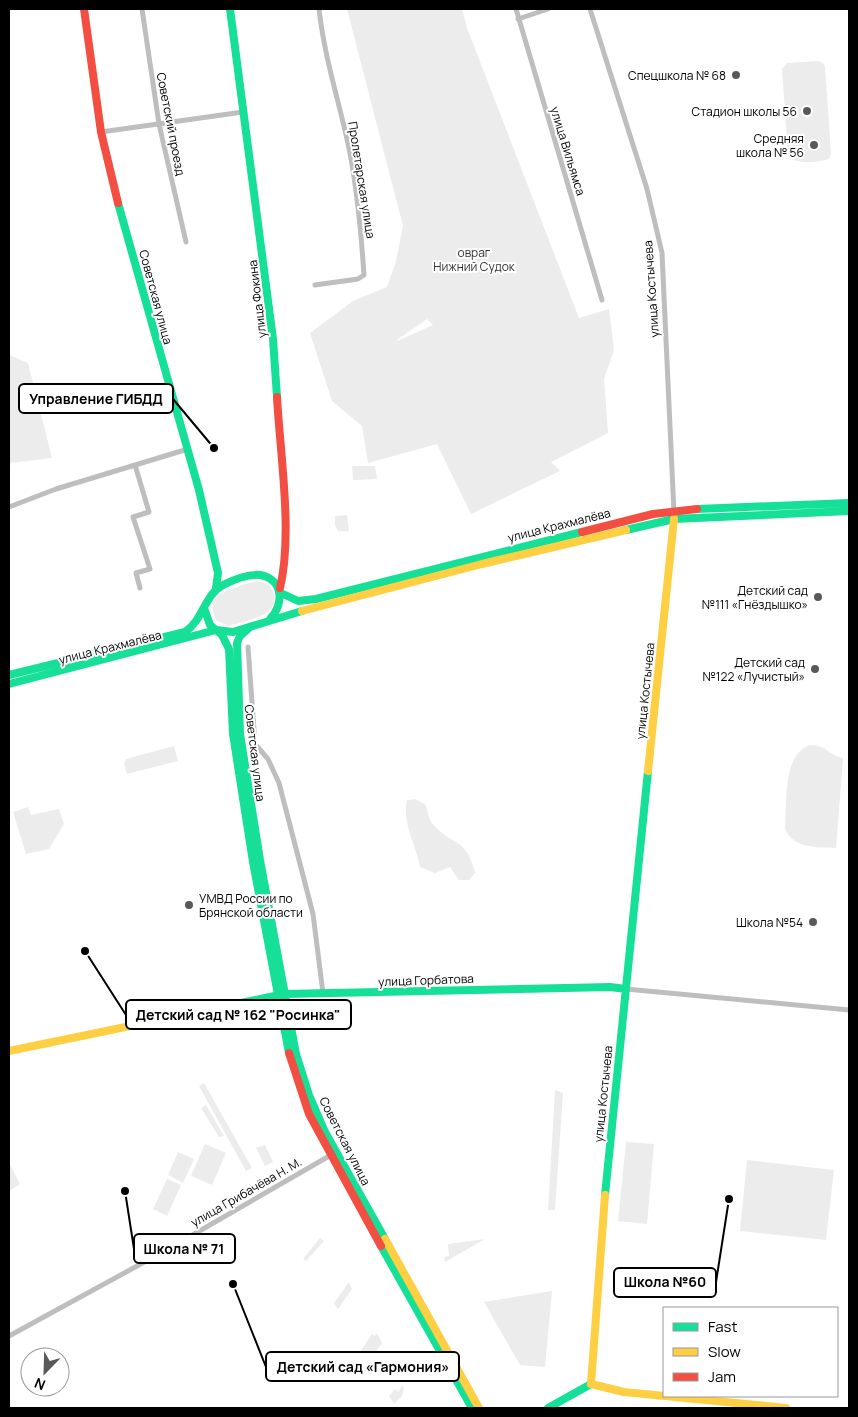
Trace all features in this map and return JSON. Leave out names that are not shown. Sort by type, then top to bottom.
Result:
[{"type":"main road","name":"Советская улица","points":[[84,9],[101,132],[116,197],[188,449],[218,572],[216,588]]},
{"type":"main road","name":"улица Фокина","points":[[230,9],[273,339],[285,525],[284,571],[280,591]]},
{"type":"main road","name":"улица Крахмалёва","points":[[280,591],[298,601],[316,600],[590,529],[674,515],[849,503]]},
{"type":"main road","name":"улица Крахмалёва","points":[[269,620],[674,515],[849,511]]},
{"type":"main road","name":"улица Костычева","points":[[590,1384],[598,1307],[603,1215],[674,515]]},
{"type":"main road","points":[[9,675],[185,632],[194,627],[204,608],[216,588],[231,581],[260,575],[271,579],[280,591],[280,608],[269,620],[233,632],[216,630],[210,625],[204,608]]},
{"type":"main road","name":"Советская улица","points":[[250,626],[240,636],[237,643],[240,734],[281,995]]},
{"type":"main road","name":"Советская улица","points":[[216,630],[226,640],[229,648],[233,734],[281,995],[303,1078],[333,1154],[472,1408]]},
{"type":"main road","name":"улица Крахмалёва","points":[[9,684],[216,630]]},
{"type":"main road","name":"улица Горбатова","points":[[9,1050],[281,995],[610,987],[626,989]]},
{"type":"main road","name":"Советская улица","points":[[333,1154],[479,1408]]},
{"type":"main road","points":[[548,1408],[590,1384],[624,1392],[663,1396]]},
{"type":"main road","points":[[675,1397],[786,1408]]},
{"type":"street","name":"Советский проезд","points":[[142,9],[159,124],[186,242]]},
{"type":"street","name":"Пролетарская улица","points":[[315,285],[358,279],[364,275],[361,229],[348,142],[324,48],[319,9]]},
{"type":"street","name":"улица Вильямса","points":[[516,9],[602,300]]},
{"type":"street","points":[[518,19],[548,9]]},
{"type":"street","name":"улица Костычева","points":[[590,9],[647,189],[662,253],[674,515]]},
{"type":"street","points":[[101,132],[243,112]]},
{"type":"street","points":[[9,507],[56,489],[188,449]]},
{"type":"street","points":[[135,465],[150,512],[133,517],[150,570],[136,573],[140,588]]},
{"type":"street","points":[[248,647],[255,744],[268,759],[279,783],[313,914],[324,993]]},
{"type":"street","name":"улица Горбатова","points":[[626,989],[849,1010]]},
{"type":"street","name":"улица Грибачёва Н. М.","points":[[9,1336],[170,1248],[333,1154]]},
{"type":"green space","name":"овраг Нижний Судок","points":[[347,9],[462,9],[467,28],[579,318],[609,309],[614,350],[604,379],[608,433],[551,462],[560,471],[471,514],[437,444],[368,463],[362,426],[332,401],[310,333],[353,301],[387,287],[396,261],[403,226]],"holes":[[[427,319],[433,325],[397,341]]]},
{"type":"green space","name":"Стадион школы 56","points":[[818,61],[823,63],[825,67],[831,153],[830,158],[826,160],[802,162],[788,156],[782,69],[787,63]]},
{"type":"green space","points":[[9,355],[28,363],[52,458],[11,463],[9,470]]},
{"type":"green space","points":[[352,466],[375,466],[377,479],[353,480]]},
{"type":"green space","points":[[347,515],[349,531],[338,531],[335,525],[335,516]]},
{"type":"green space","points":[[257,581],[266,584],[273,592],[275,600],[267,612],[252,619],[228,626],[216,620],[213,603],[217,597],[224,592]]},
{"type":"green space","points":[[810,745],[815,745],[843,758],[836,848],[800,844],[789,836],[785,829],[786,794],[790,769],[801,750]]},
{"type":"green space","points":[[174,746],[178,761],[127,774],[124,764],[126,759]]},
{"type":"green space","points":[[415,799],[425,804],[432,823],[445,835],[463,847],[467,853],[472,861],[475,873],[469,880],[459,880],[450,867],[435,873],[420,867],[406,818],[407,800]]},
{"type":"green space","points":[[28,807],[31,815],[59,809],[64,824],[49,849],[26,854],[13,812]]},
{"type":"green space","points":[[204,1083],[252,1168],[246,1171],[199,1086]]},
{"type":"green space","points":[[555,1090],[563,1093],[555,1210],[548,1210]]},
{"type":"green space","points":[[206,1105],[224,1136],[219,1137],[201,1108]]},
{"type":"green space","points":[[626,1142],[654,1144],[647,1224],[618,1221]]},
{"type":"green space","points":[[205,1144],[226,1153],[212,1185],[191,1176]]},
{"type":"green space","points":[[265,1145],[273,1162],[265,1166],[256,1148]]},
{"type":"green space","points":[[178,1152],[194,1159],[183,1183],[168,1175]]},
{"type":"green space","points":[[747,1160],[834,1170],[826,1240],[740,1231]]},
{"type":"green space","points":[[9,1163],[20,1184],[9,1191]]},
{"type":"green space","points":[[167,1179],[181,1185],[167,1216],[153,1209]]},
{"type":"green space","points":[[320,1238],[324,1241],[306,1261],[303,1259]]},
{"type":"green space","points":[[485,1239],[445,1262],[444,1257],[449,1256],[448,1244]]},
{"type":"green space","points":[[349,1282],[352,1289],[338,1309],[334,1303]]},
{"type":"green space","points":[[552,1291],[545,1367],[520,1365],[484,1302]]},
{"type":"green space","points":[[377,1333],[382,1343],[368,1363],[358,1355],[372,1334],[375,1336]]},
{"type":"green space","points":[[402,1386],[404,1387],[402,1396],[394,1404],[389,1396],[395,1389],[398,1392]]},
{"type":"traffic: fast","points":[[230,9],[273,339],[277,397]]},
{"type":"traffic: fast","points":[[118,203],[199,490],[218,573],[216,588]]},
{"type":"traffic: fast","points":[[697,509],[849,503]]},
{"type":"traffic: fast","points":[[626,530],[674,519],[849,511]]},
{"type":"traffic: fast","points":[[281,593],[298,601],[316,599],[582,532]]},
{"type":"traffic: fast","points":[[9,675],[185,632],[196,621],[217,589],[246,576],[260,575],[268,577],[277,587],[279,593],[278,607],[270,619]]},
{"type":"traffic: fast","points":[[204,608],[210,625],[222,635],[229,649],[233,734],[253,862],[289,1053]]},
{"type":"traffic: fast","points":[[9,684],[216,630],[233,632],[302,611]]},
{"type":"traffic: fast","points":[[249,628],[240,636],[237,643],[240,734],[260,860],[296,1054],[309,1095],[325,1132],[385,1239]]},
{"type":"traffic: fast","points":[[605,1195],[648,771]]},
{"type":"traffic: fast","points":[[203,1011],[284,994],[610,987],[626,989]]},
{"type":"traffic: fast","points":[[381,1246],[472,1408]]},
{"type":"traffic: fast","points":[[548,1408],[591,1384]]},
{"type":"traffic: slow","points":[[648,771],[674,519]]},
{"type":"traffic: slow","points":[[302,611],[482,564],[626,530]]},
{"type":"traffic: slow","points":[[9,1051],[203,1011]]},
{"type":"traffic: slow","points":[[591,1384],[605,1195]]},
{"type":"traffic: slow","points":[[385,1239],[479,1408]]},
{"type":"traffic: slow","points":[[591,1384],[624,1392],[663,1396]]},
{"type":"traffic: slow","points":[[675,1397],[786,1408]]},
{"type":"traffic: jam","points":[[84,9],[101,132],[118,203]]},
{"type":"traffic: jam","points":[[277,397],[286,519],[284,567],[280,588]]},
{"type":"traffic: jam","points":[[582,532],[653,514],[697,509]]},
{"type":"traffic: jam","points":[[289,1053],[309,1114],[381,1246]]},
{"type":"place","name":"Спецшкола № 68","points":[[736,75]]},
{"type":"place","name":"Стадион школы 56","points":[[807,111]]},
{"type":"place","name":"Средняя школа № 56","points":[[814,145]]},
{"type":"place","name":"Управление ГИБДД","points":[[214,448]]},
{"type":"place","name":"Детский сад №111 «Гнёздышко»","points":[[818,597]]},
{"type":"place","name":"Детский сад №122 «Лучистый»","points":[[815,669]]},
{"type":"place","name":"УМВД России по Брянской области","points":[[189,905]]},
{"type":"place","name":"Школа №54","points":[[813,922]]},
{"type":"place","name":"Детский сад № 162 \"Росинка\"","points":[[85,951]]},
{"type":"place","name":"Школа № 71","points":[[125,1191]]},
{"type":"place","name":"Школа №60","points":[[729,1199]]},
{"type":"place","name":"Детский сад «Гармония»","points":[[233,1284]]}]
